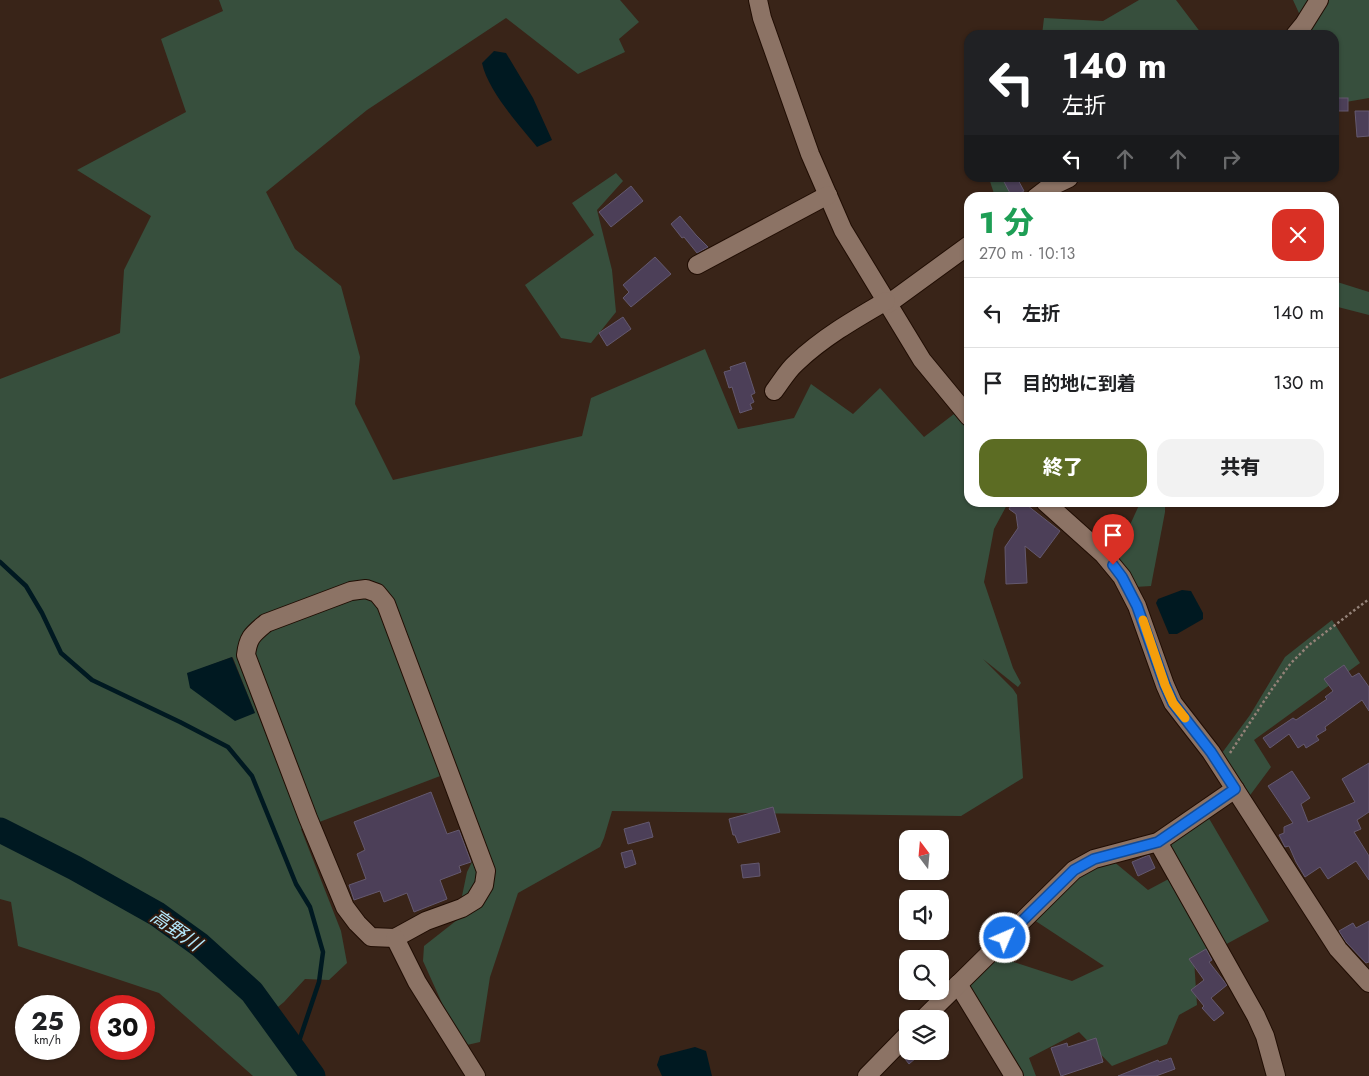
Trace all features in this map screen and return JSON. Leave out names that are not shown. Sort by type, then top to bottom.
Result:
[{"type":"street","points":[[758,0],[762,18],[810,154],[843,230],[922,360],[964,411]]},
{"type":"street","points":[[1299,30],[1320,0]]},
{"type":"street","points":[[1043,192],[1061,182]]},
{"type":"street","points":[[697,264],[828,195]]},
{"type":"street","points":[[774,391],[795,364],[809,352],[832,335],[887,302],[964,248]]},
{"type":"street","points":[[1051,507],[1103,554],[1122,577],[1137,606],[1173,703],[1221,767],[1338,949],[1369,983]]},
{"type":"street","points":[[366,588],[377,593],[386,604],[486,871],[484,885],[475,900],[462,908],[426,922],[394,938],[371,937],[357,923],[346,907],[308,818],[246,655],[248,642],[266,622],[351,591],[366,588]]},
{"type":"street","points":[[932,1010],[1074,870],[1094,859],[1158,842],[1235,789]]},
{"type":"street","points":[[1158,842],[1256,1016],[1276,1076]]},
{"type":"street","points":[[394,938],[417,982],[476,1076]]},
{"type":"street","points":[[958,984],[1014,1076]]},
{"type":"street","points":[[868,1076],[899,1043]]},
{"type":"path","points":[[1221,767],[1291,663],[1309,645],[1369,600]]},
{"type":"green space","points":[[219,0],[620,0],[639,22],[619,39],[625,52],[578,74],[506,18],[367,110],[266,192],[295,249],[341,286],[360,357],[355,404],[393,480],[582,436],[591,398],[705,349],[738,429],[794,418],[811,384],[853,414],[880,388],[924,437],[954,414],[964,425],[964,507],[1006,507],[994,529],[984,582],[1013,668],[1021,683],[1018,687],[983,659],[1017,695],[1023,778],[961,816],[612,811],[600,847],[518,893],[490,977],[480,1042],[467,1045],[446,1012],[423,961],[424,946],[457,920],[467,872],[484,838],[456,770],[301,829],[341,931],[347,963],[329,980],[305,979],[284,1002],[262,1020],[301,1076],[253,1076],[159,993],[18,946],[11,902],[0,899],[0,379],[120,333],[124,270],[151,216],[77,170],[186,112],[161,39],[223,11]],"holes":[[[232,657],[255,713],[187,674]]]},
{"type":"green space","points":[[1139,0],[1176,0],[1199,30],[1043,30],[1044,18],[1103,21]]},
{"type":"green space","points":[[1293,0],[1369,0],[1369,98],[1340,103],[1339,30],[1307,30]]},
{"type":"green space","points":[[616,173],[623,181],[597,210],[612,270],[616,312],[591,343],[561,338],[525,285],[594,235],[572,203]]},
{"type":"green space","points":[[990,182],[1010,182],[1011,192],[993,192]]},
{"type":"green space","points":[[1339,283],[1369,292],[1369,315],[1339,307]]},
{"type":"green space","points":[[1138,507],[1165,507],[1151,586],[1135,587],[1114,560]]},
{"type":"green space","points":[[1332,620],[1360,663],[1254,740],[1271,767],[1248,798],[1222,753],[1250,715],[1285,657]]},
{"type":"green space","points":[[1207,815],[1269,921],[1194,959],[1197,1005],[1179,1015],[1167,1044],[1112,1066],[1079,1032],[1029,1058],[1036,1076],[1014,1076],[966,989],[998,957],[1072,981],[1104,966],[1031,918],[1076,873],[1113,861],[1148,890],[1178,874],[1163,847]]},
{"type":"water","points":[[494,51],[506,53],[533,98],[552,140],[537,147],[497,96],[485,74],[482,63]]},
{"type":"water","points":[[1182,590],[1191,591],[1203,613],[1203,619],[1177,634],[1169,634],[1156,603],[1158,599]]},
{"type":"water","points":[[232,657],[255,713],[235,721],[190,688],[187,673]]},
{"type":"water","points":[[695,1047],[706,1051],[712,1076],[662,1076],[657,1065],[660,1056]]},
{"type":"building","points":[[1339,98],[1348,98],[1348,111],[1339,111]]},
{"type":"building","points":[[1355,111],[1369,111],[1369,136],[1357,137]]},
{"type":"building","points":[[1004,182],[1019,182],[1024,191],[1022,192],[1009,192]]},
{"type":"building","points":[[631,186],[643,201],[611,227],[599,212]]},
{"type":"building","points":[[680,216],[708,247],[697,253],[684,237],[682,238],[671,224]]},
{"type":"building","points":[[655,257],[671,274],[631,307],[623,298],[629,292],[623,285]]},
{"type":"building","points":[[623,317],[631,329],[607,346],[599,333]]},
{"type":"building","points":[[745,362],[755,393],[751,395],[754,402],[750,404],[752,409],[740,413],[732,387],[729,388],[724,372],[731,370],[730,367]]},
{"type":"building","points":[[1010,507],[1029,507],[1060,531],[1040,558],[1025,546],[1027,583],[1006,584],[1005,547],[1018,528],[1016,514],[1009,509]]},
{"type":"building","points":[[1344,665],[1352,677],[1359,673],[1369,687],[1369,711],[1362,700],[1325,727],[1326,730],[1316,736],[1319,740],[1306,748],[1304,744],[1298,748],[1289,734],[1270,748],[1263,738],[1293,718],[1296,720],[1327,699],[1325,697],[1333,691],[1324,679]]},
{"type":"building","points":[[1369,763],[1369,812],[1357,820],[1361,829],[1354,832],[1369,856],[1369,880],[1356,861],[1328,879],[1320,867],[1305,877],[1289,846],[1285,847],[1279,835],[1284,833],[1284,827],[1293,823],[1268,786],[1292,771],[1310,798],[1301,804],[1308,822],[1355,802],[1342,779]]},
{"type":"building","points":[[431,792],[447,834],[459,830],[471,862],[459,866],[461,872],[440,880],[447,899],[414,912],[407,893],[384,902],[380,891],[354,900],[349,885],[366,879],[357,854],[365,850],[354,822]]},
{"type":"building","points":[[773,807],[780,832],[738,843],[735,835],[733,835],[729,819]]},
{"type":"building","points":[[649,822],[653,837],[628,844],[624,829]]},
{"type":"building","points":[[632,850],[636,864],[625,868],[621,853]]},
{"type":"building","points":[[1149,855],[1155,868],[1138,876],[1132,862]]},
{"type":"building","points":[[759,863],[760,876],[743,878],[741,865]]},
{"type":"building","points":[[1369,921],[1369,962],[1366,963],[1346,942],[1339,931],[1353,923],[1356,928]]},
{"type":"building","points":[[1206,949],[1212,960],[1209,962],[1227,985],[1211,998],[1224,1013],[1214,1021],[1202,1008],[1204,1006],[1191,990],[1204,980],[1189,959]]},
{"type":"building","points":[[1096,1038],[1103,1062],[1061,1076],[1051,1048],[1067,1043],[1068,1047]]},
{"type":"building","points":[[1171,1058],[1175,1069],[1156,1076],[1118,1076],[1158,1060],[1159,1062]]},
{"type":"waterway","points":[[0,562],[26,586],[42,613],[61,653],[92,680],[228,747],[252,776],[296,884],[310,907],[323,952],[319,982],[296,1050]]},
{"type":"waterway","name":"高野川","points":[[0,830],[75,868],[157,914],[200,945],[252,992],[313,1076]]},
{"type":"slow traffic","points":[[1143,620],[1165,685],[1173,703],[1185,718]]},
{"type":"route","points":[[1005,938],[1074,870],[1094,859],[1158,842],[1235,789],[1211,752],[1173,703],[1137,606],[1122,577],[1113,565]]}]
